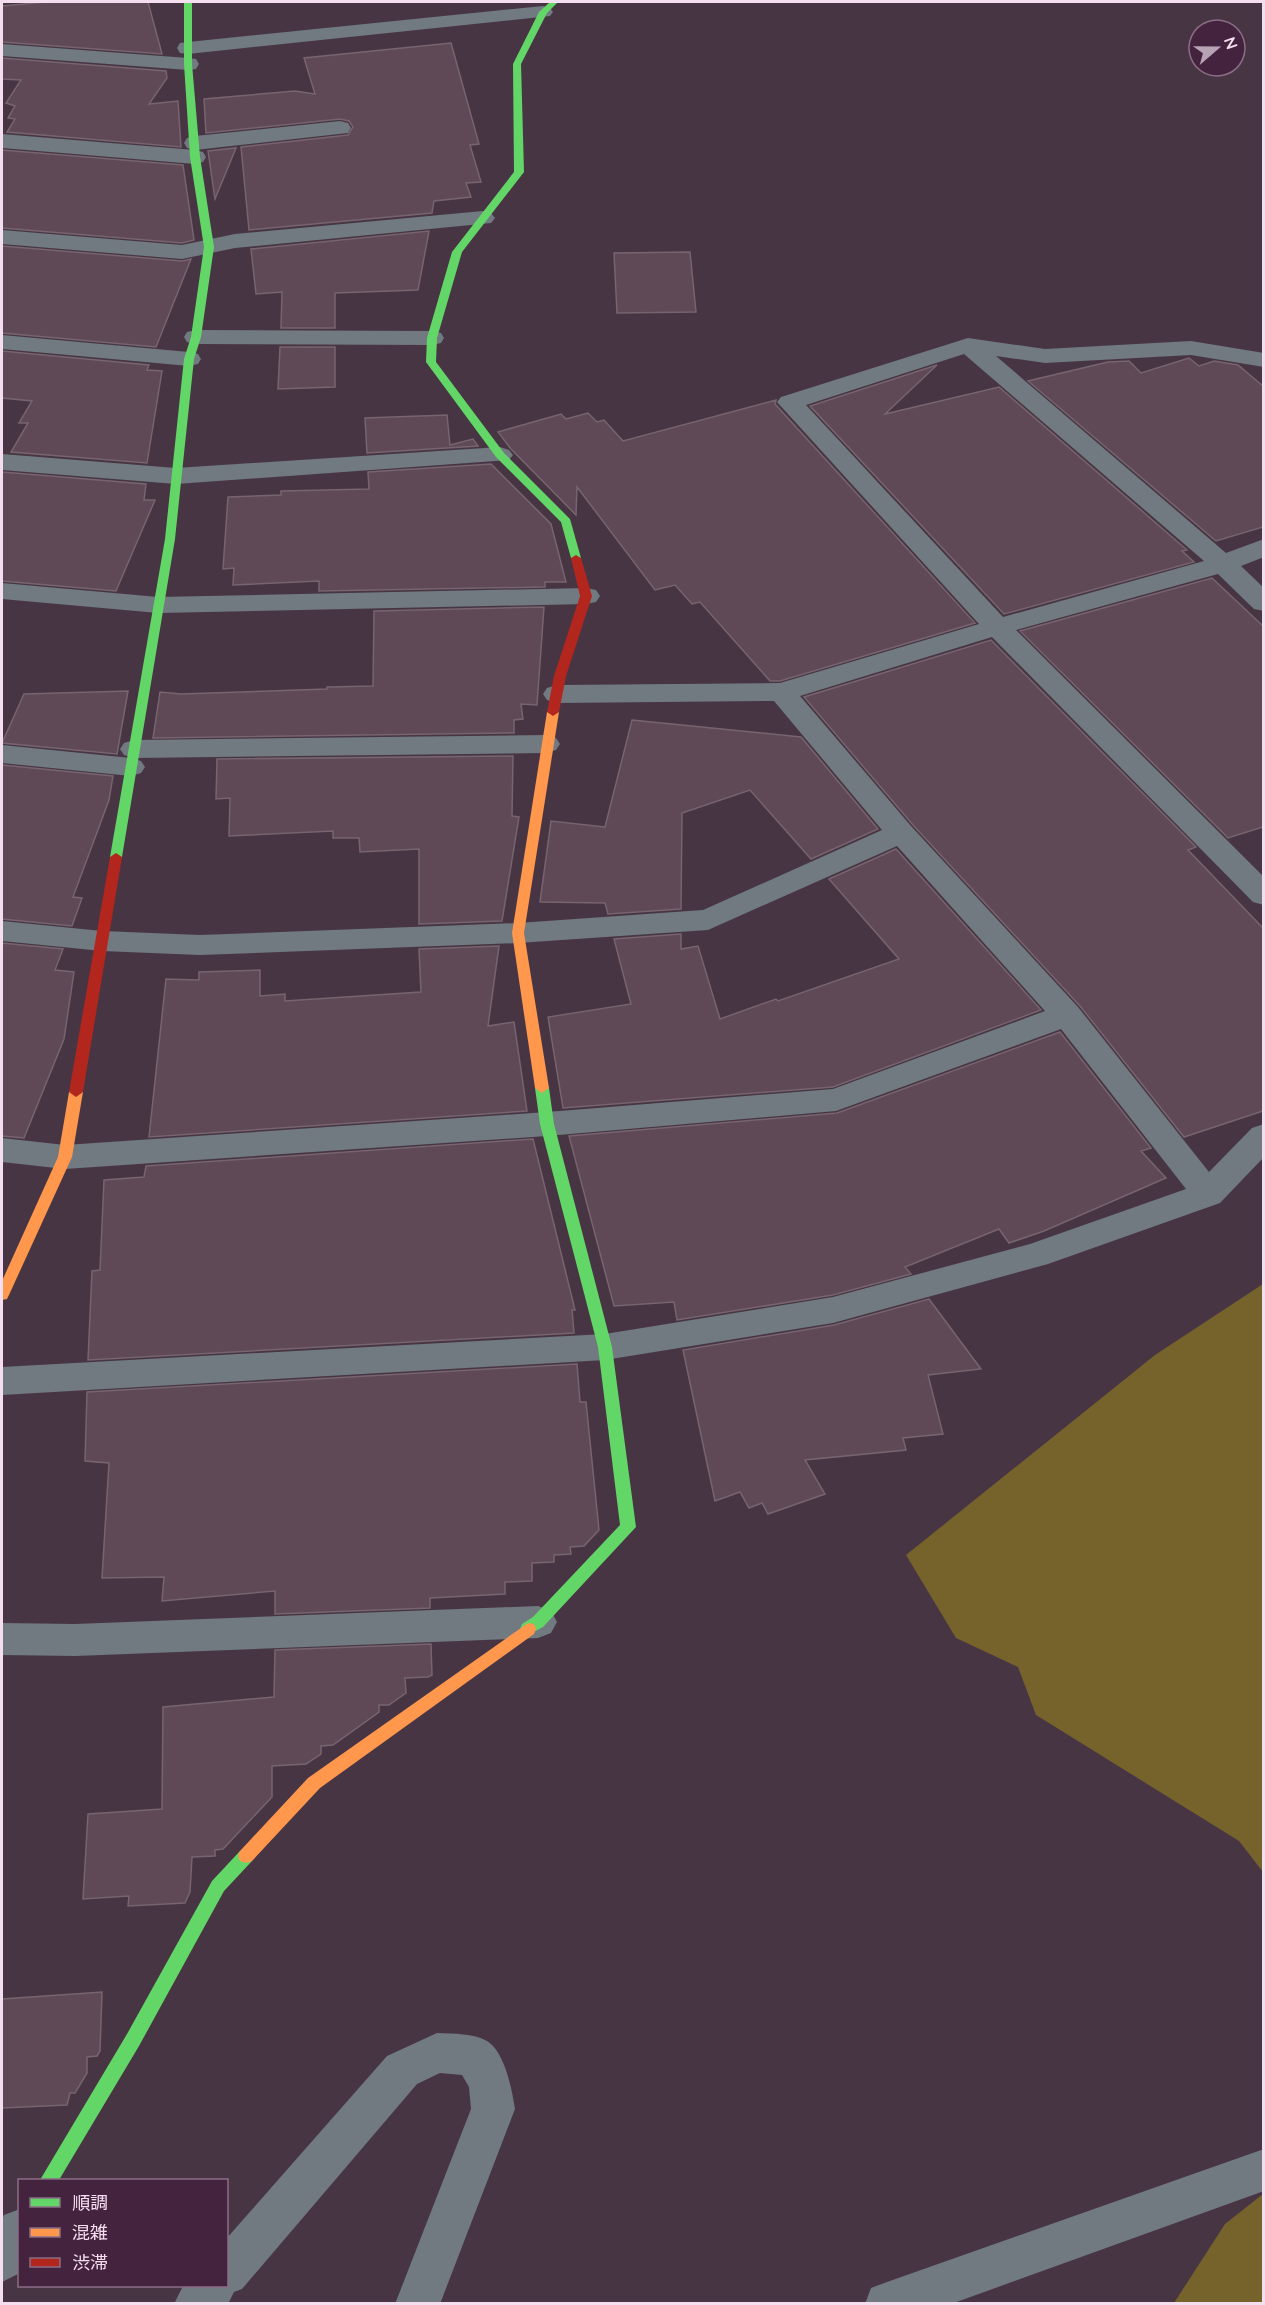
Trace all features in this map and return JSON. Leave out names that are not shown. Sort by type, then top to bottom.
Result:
[{"type":"street","points":[[2,1295],[65,1157],[170,539],[192,348],[209,247],[195,150],[188,56],[188,2]]},
{"type":"street","points":[[2,50],[188,56],[548,7]]},
{"type":"street","points":[[50,2179],[133,2040],[218,1886],[314,1783],[538,1622],[628,1527],[605,1347],[547,1124],[518,933],[546,744],[557,694],[585,596],[566,520],[500,455],[430,362],[432,339],[457,252],[519,172],[517,64],[548,7]]},
{"type":"street","points":[[2,141],[195,150],[340,128]]},
{"type":"street","points":[[2,237],[182,252],[235,241],[483,218]]},
{"type":"street","points":[[2,342],[192,348],[432,339]]},
{"type":"street","points":[[1263,360],[1191,348],[1045,356],[968,345],[790,402],[997,627],[1263,895]]},
{"type":"street","points":[[968,345],[1222,564],[1263,603]]},
{"type":"street","points":[[2,462],[177,476],[500,455]]},
{"type":"street","points":[[557,694],[782,692],[997,627],[1222,564],[1263,547]]},
{"type":"street","points":[[2,591],[158,605],[585,596]]},
{"type":"street","points":[[782,692],[901,832],[1067,1015],[1208,1194]]},
{"type":"street","points":[[2,754],[133,758],[546,744]]},
{"type":"street","points":[[2,931],[102,941],[200,945],[518,933],[708,920],[901,832]]},
{"type":"street","points":[[2,1150],[65,1157],[547,1124],[836,1100],[1067,1015]]},
{"type":"street","points":[[2,1381],[605,1347],[833,1310],[1036,1255],[1208,1194],[1263,1136]]},
{"type":"street","points":[[2,1639],[75,1640],[538,1622]]},
{"type":"street","points":[[228,2270],[402,2070],[437,2053],[474,2056],[490,2082],[493,2109],[417,2304]]},
{"type":"street","points":[[887,2304],[1263,2170]]},
{"type":"street","points":[[2,2260],[18,2233]]},
{"type":"street","points":[[196,2304],[213,2287]]},
{"type":"shaded area","points":[[1263,1284],[1263,1872],[1239,1841],[1036,1715],[1018,1667],[956,1638],[906,1555],[1155,1355]]},
{"type":"shaded area","points":[[1263,2194],[1263,2303],[1174,2303],[1225,2224]]},
{"type":"building","points":[[46,2],[148,2],[162,54],[2,42],[2,6]]},
{"type":"building","points":[[451,43],[479,144],[470,145],[481,182],[466,183],[471,197],[434,201],[432,213],[249,230],[241,147],[348,135],[353,127],[349,121],[340,119],[206,133],[204,99],[295,91],[315,94],[304,58]]},
{"type":"building","points":[[2,58],[166,71],[167,78],[149,104],[178,101],[181,147],[7,132],[15,119],[8,118],[15,106],[6,103],[21,80],[2,79]]},
{"type":"building","points":[[236,148],[215,199],[208,151]]},
{"type":"building","points":[[2,150],[183,165],[194,240],[182,243],[2,228]]},
{"type":"building","points":[[429,231],[418,290],[335,293],[335,328],[281,328],[282,292],[256,294],[251,249]]},
{"type":"building","points":[[2,246],[182,261],[191,259],[156,347],[2,333]]},
{"type":"building","points":[[690,252],[696,312],[617,313],[614,253]]},
{"type":"building","points":[[280,347],[335,347],[335,387],[278,389]]},
{"type":"building","points":[[2,351],[149,365],[147,370],[162,371],[147,463],[11,452],[28,423],[19,423],[32,401],[2,398]]},
{"type":"building","points":[[1189,358],[1199,366],[1214,361],[1238,365],[1263,386],[1263,527],[1216,541],[1028,381],[1108,362],[1129,361],[1141,373]]},
{"type":"building","points":[[937,365],[885,414],[999,387],[1187,550],[1182,551],[1194,562],[1004,614],[810,406]]},
{"type":"building","points":[[776,400],[775,404],[975,623],[780,681],[770,681],[700,602],[692,604],[675,585],[655,590],[577,487],[576,515],[511,449],[498,432],[561,414],[566,419],[588,413],[597,422],[604,420],[623,441]]},
{"type":"building","points":[[447,415],[450,445],[473,439],[478,446],[367,453],[365,418]]},
{"type":"building","points":[[491,464],[551,524],[566,582],[545,582],[545,587],[319,591],[319,581],[233,585],[234,568],[223,569],[228,497],[281,495],[281,491],[369,489],[368,472]]},
{"type":"building","points":[[2,472],[146,484],[144,500],[155,500],[116,591],[2,581]]},
{"type":"building","points":[[1212,578],[1263,626],[1263,827],[1228,838],[1020,631]]},
{"type":"building","points":[[544,607],[537,705],[521,704],[523,719],[514,720],[514,733],[153,738],[160,692],[181,694],[373,686],[374,611]]},
{"type":"building","points":[[991,640],[1196,847],[1188,850],[1263,928],[1263,1111],[1184,1137],[1080,1006],[913,825],[804,697]]},
{"type":"building","points":[[128,691],[117,754],[2,743],[24,694]]},
{"type":"building","points":[[632,720],[801,737],[878,829],[811,859],[750,790],[682,813],[681,909],[608,914],[605,903],[540,902],[551,821],[605,827]]},
{"type":"building","points":[[513,756],[512,816],[519,817],[502,921],[419,924],[419,849],[360,852],[359,838],[333,838],[333,831],[229,836],[230,798],[216,799],[217,759]]},
{"type":"building","points":[[2,765],[113,776],[109,800],[73,897],[82,898],[72,926],[2,919]]},
{"type":"building","points":[[896,849],[1041,1010],[833,1087],[563,1108],[548,1017],[631,1004],[614,939],[681,934],[681,949],[698,946],[720,1019],[776,999],[778,1001],[899,959],[829,879]]},
{"type":"building","points":[[2,943],[63,949],[55,970],[74,972],[64,1039],[24,1138],[2,1136]]},
{"type":"building","points":[[499,946],[488,1026],[514,1022],[527,1111],[149,1137],[166,979],[199,980],[199,972],[260,970],[260,996],[285,994],[285,1001],[421,992],[419,949]]},
{"type":"building","points":[[1060,1032],[1151,1148],[1141,1151],[1166,1178],[1044,1231],[1009,1243],[999,1229],[905,1267],[911,1274],[833,1295],[677,1320],[674,1302],[614,1306],[569,1136],[837,1113]]},
{"type":"building","points":[[533,1139],[575,1310],[572,1310],[574,1333],[88,1360],[92,1271],[100,1270],[104,1180],[144,1177],[146,1166]]},
{"type":"building","points":[[929,1299],[981,1369],[928,1375],[943,1434],[903,1438],[906,1450],[805,1460],[825,1494],[768,1514],[762,1503],[749,1508],[740,1492],[715,1501],[683,1350],[834,1325]]},
{"type":"building","points":[[577,1364],[580,1402],[586,1402],[599,1530],[584,1546],[570,1547],[571,1554],[554,1555],[554,1562],[532,1563],[532,1581],[505,1582],[505,1594],[430,1598],[430,1608],[275,1614],[275,1591],[162,1601],[164,1577],[102,1578],[109,1463],[85,1461],[87,1392]]},
{"type":"building","points":[[431,1644],[432,1675],[405,1678],[406,1693],[389,1705],[379,1705],[379,1712],[333,1745],[321,1746],[321,1754],[306,1764],[272,1766],[272,1797],[223,1849],[215,1850],[215,1856],[192,1857],[190,1892],[185,1903],[128,1906],[129,1896],[83,1899],[88,1814],[162,1809],[163,1707],[274,1697],[275,1650]]},
{"type":"building","points":[[102,1992],[100,2051],[97,2056],[87,2057],[87,2073],[75,2093],[70,2093],[67,2105],[2,2108],[2,1999]]},
{"type":"traffic: fast","points":[[116,857],[170,539],[189,359],[196,337],[209,247],[195,157],[188,64],[188,2]]},
{"type":"traffic: fast","points":[[554,2],[543,12],[517,64],[519,172],[457,252],[432,338],[431,362],[500,455],[566,521],[576,558]]},
{"type":"traffic: fast","points":[[528,1629],[538,1622],[628,1527],[605,1347],[547,1124],[542,1088]]},
{"type":"traffic: fast","points":[[50,2179],[133,2040],[218,1886],[246,1856]]},
{"type":"traffic: slow","points":[[542,1088],[518,933],[553,712]]},
{"type":"traffic: slow","points":[[2,1295],[65,1157],[76,1092]]},
{"type":"traffic: slow","points":[[246,1856],[314,1783],[528,1629]]},
{"type":"traffic: jam","points":[[553,712],[560,676],[586,596],[576,558]]},
{"type":"traffic: jam","points":[[76,1092],[116,857]]}]
